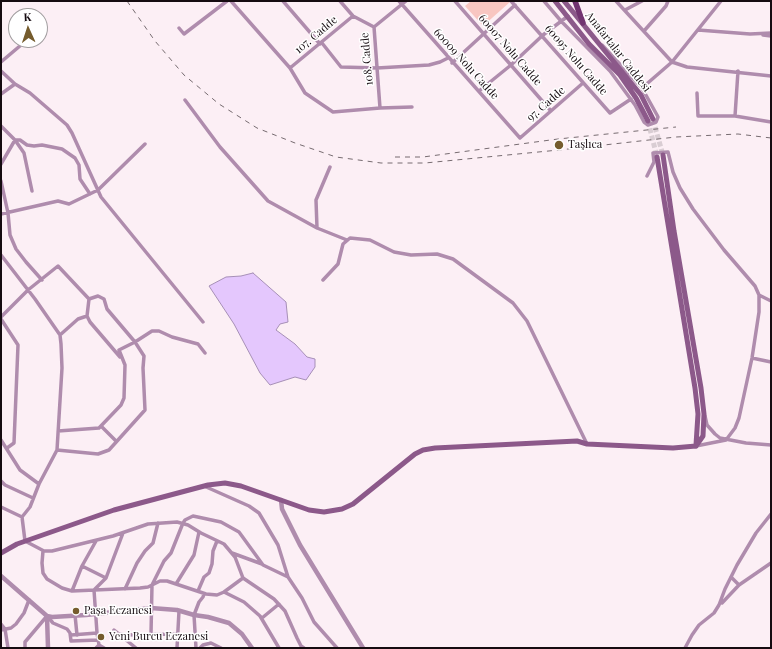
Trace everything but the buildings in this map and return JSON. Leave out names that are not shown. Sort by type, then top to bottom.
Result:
[{"type":"main road","name":"Anafartalar Caddesi","points":[[555,1],[590,44],[620,75],[650,120],[640,95],[564,1]]},
{"type":"main road","points":[[575,1],[583,24]]},
{"type":"main road","points":[[663,155],[704,414],[703,436],[696,446]]},
{"type":"main road","points":[[657,157],[695,388],[698,414],[696,446]]},
{"type":"main road","points":[[1,552],[25,541],[114,510],[203,486],[225,483],[241,486],[309,510],[324,512],[342,509],[354,504],[415,454],[423,450],[434,448],[577,441],[587,444],[673,448],[696,446]]},
{"type":"street","points":[[179,28],[184,34],[227,1]]},
{"type":"street","points":[[232,1],[290,68],[305,93],[333,112],[412,107]]},
{"type":"street","points":[[283,1],[341,67],[377,68],[429,65],[448,58]]},
{"type":"street","name":"108. Cadde","points":[[340,1],[353,16],[374,27],[380,108]]},
{"type":"street","name":"60009 Nolu Cadde","points":[[398,1],[520,138]]},
{"type":"street","points":[[374,27],[406,1]]},
{"type":"street","name":"60007 Nolu Cadde","points":[[455,1],[551,111]]},
{"type":"street","name":"60095 Nolu Cadde","points":[[512,1],[610,113],[631,99]]},
{"type":"street","points":[[544,1],[561,21],[610,71],[631,99],[646,124],[652,125],[656,122],[658,117],[642,88],[614,56],[596,39]]},
{"type":"street","points":[[616,1],[672,62],[687,67],[738,71],[771,76]]},
{"type":"street","points":[[625,10],[642,1]]},
{"type":"street","points":[[644,31],[666,6],[668,1]]},
{"type":"street","points":[[642,88],[672,62],[721,1]]},
{"type":"street","points":[[452,63],[515,5]]},
{"type":"street","name":"107. Cadde","points":[[290,68],[353,16]]},
{"type":"street","points":[[478,91],[511,65],[542,35],[568,16]]},
{"type":"street","points":[[698,30],[771,36]]},
{"type":"street","points":[[750,34],[771,33]]},
{"type":"street","points":[[1,62],[18,48]]},
{"type":"street","points":[[1,71],[15,84],[30,93],[67,124],[101,197],[203,322]]},
{"type":"street","points":[[735,116],[738,71]]},
{"type":"street","name":"97. Cadde","points":[[520,138],[584,83]]},
{"type":"street","points":[[1,94],[15,84]]},
{"type":"street","points":[[697,93],[698,116],[735,116],[771,122]]},
{"type":"street","points":[[184,100],[220,147],[268,201],[317,228],[348,240]]},
{"type":"street","points":[[1,126],[15,140],[24,153],[32,191]]},
{"type":"street","points":[[15,140],[20,140],[27,145],[42,145],[71,154],[79,165],[80,179],[90,194]]},
{"type":"street","points":[[1,164],[15,140]]},
{"type":"street","points":[[1,214],[58,201],[69,204],[90,194],[98,190],[145,144]]},
{"type":"street","points":[[647,176],[654,162],[654,153],[668,152],[673,172],[680,188],[724,250],[755,286],[759,295],[759,312],[752,358],[739,418],[735,428],[726,440],[696,446]]},
{"type":"street","points":[[317,228],[316,200],[330,167]]},
{"type":"street","points":[[1,181],[8,213],[10,235],[16,249],[42,280]]},
{"type":"street","points":[[323,280],[338,264],[343,244],[350,238],[370,240],[394,252],[411,255],[437,254],[453,259],[512,303],[527,321],[587,444]]},
{"type":"street","points":[[1,255],[60,335],[62,368],[56,450],[39,484],[30,507],[22,517],[25,541],[43,550],[52,550],[96,541],[148,524],[158,522],[183,523],[224,544],[235,557],[243,578],[256,585],[285,610],[297,638],[301,646],[304,648]]},
{"type":"street","points":[[7,448],[14,443],[18,345],[1,318],[28,290],[58,266],[89,299],[87,316],[90,322],[122,359]]},
{"type":"street","points":[[759,295],[771,301]]},
{"type":"street","points":[[56,450],[98,454],[109,450],[144,410],[144,356],[135,342],[107,309],[104,299],[98,296],[89,299]]},
{"type":"street","points":[[60,335],[78,320],[87,316]]},
{"type":"street","points":[[58,431],[99,428],[121,405],[124,398],[124,365],[120,350],[152,331],[159,331],[172,337],[198,344],[205,353]]},
{"type":"street","points":[[752,358],[771,362]]},
{"type":"street","points":[[704,414],[707,425],[715,434],[726,440],[746,444],[771,445]]},
{"type":"street","points":[[101,426],[116,441]]},
{"type":"street","points":[[1,440],[20,470],[39,484]]},
{"type":"street","points":[[1,481],[5,485],[33,498]]},
{"type":"street","points":[[203,486],[257,510],[278,545],[288,577],[302,598],[314,622],[337,648]]},
{"type":"street","points":[[281,500],[282,509],[300,545],[363,648]]},
{"type":"street","points":[[1,506],[22,517]]},
{"type":"street","points":[[719,606],[731,577],[756,532],[771,514]]},
{"type":"street","points":[[151,634],[152,585],[164,561],[171,553],[185,520],[193,516],[220,522],[239,532],[263,564]]},
{"type":"street","points":[[125,589],[137,563],[145,551],[153,543],[158,522]]},
{"type":"street","points":[[176,584],[194,555],[199,532]]},
{"type":"street","points":[[104,648],[98,646],[94,590],[106,578],[123,533]]},
{"type":"street","points":[[72,591],[82,566],[96,541]]},
{"type":"street","points":[[198,592],[204,577],[209,573],[217,541]]},
{"type":"street","points":[[43,550],[43,573],[47,579],[62,588],[72,591],[140,588],[160,581],[167,581],[204,594],[216,595],[224,592],[243,578]]},
{"type":"street","points":[[231,553],[263,564],[288,577]]},
{"type":"street","points":[[685,648],[699,625],[714,613],[739,585],[771,563]]},
{"type":"street","points":[[82,566],[106,578]]},
{"type":"street","points":[[1,576],[48,616],[53,623],[67,629],[70,633],[71,641],[98,640]]},
{"type":"street","points":[[731,577],[739,585]]},
{"type":"street","points":[[224,592],[244,602],[262,618],[279,648]]},
{"type":"street","points":[[196,648],[194,615],[204,594]]},
{"type":"street","points":[[3,630],[11,628],[16,624],[24,613],[29,600]]},
{"type":"street","points":[[262,618],[278,604]]},
{"type":"street","points":[[48,616],[96,614],[151,608],[179,611],[229,623],[242,634],[252,648]]},
{"type":"street","points":[[177,648],[179,611]]},
{"type":"street","points":[[75,615],[77,635]]},
{"type":"street","points":[[26,648],[25,642],[48,616]]},
{"type":"street","points":[[48,616],[48,648]]},
{"type":"street","points":[[1,624],[8,648]]},
{"type":"street","points":[[114,630],[136,648]]},
{"type":"street","points":[[70,635],[97,633]]},
{"type":"street","points":[[119,634],[177,634]]},
{"type":"street","points":[[200,648],[203,645],[211,644],[221,648]]},
{"type":"shaded area","points":[[471,1],[510,2],[483,26],[465,6]]},
{"type":"shaded area","points":[[253,273],[286,302],[288,322],[280,324],[276,330],[295,344],[307,357],[315,359],[315,367],[306,380],[295,377],[270,385],[260,373],[234,324],[209,286],[226,277],[241,276]]},
{"type":"tunnel","points":[[653,120],[663,155]]},
{"type":"tunnel","points":[[648,121],[657,157]]},
{"type":"railway","points":[[127,1],[155,41],[184,75],[219,104],[257,128],[336,157],[381,163],[425,163],[676,137],[738,134],[771,138]]},
{"type":"railway","points":[[395,157],[423,157],[558,139],[676,127]]},
{"type":"place","name":"Taşlıca","points":[[559,145]]},
{"type":"place","name":"Paşa Eczanesi","points":[[76,611]]},
{"type":"place","name":"Yeni Burcu Eczanesi","points":[[101,637]]}]
